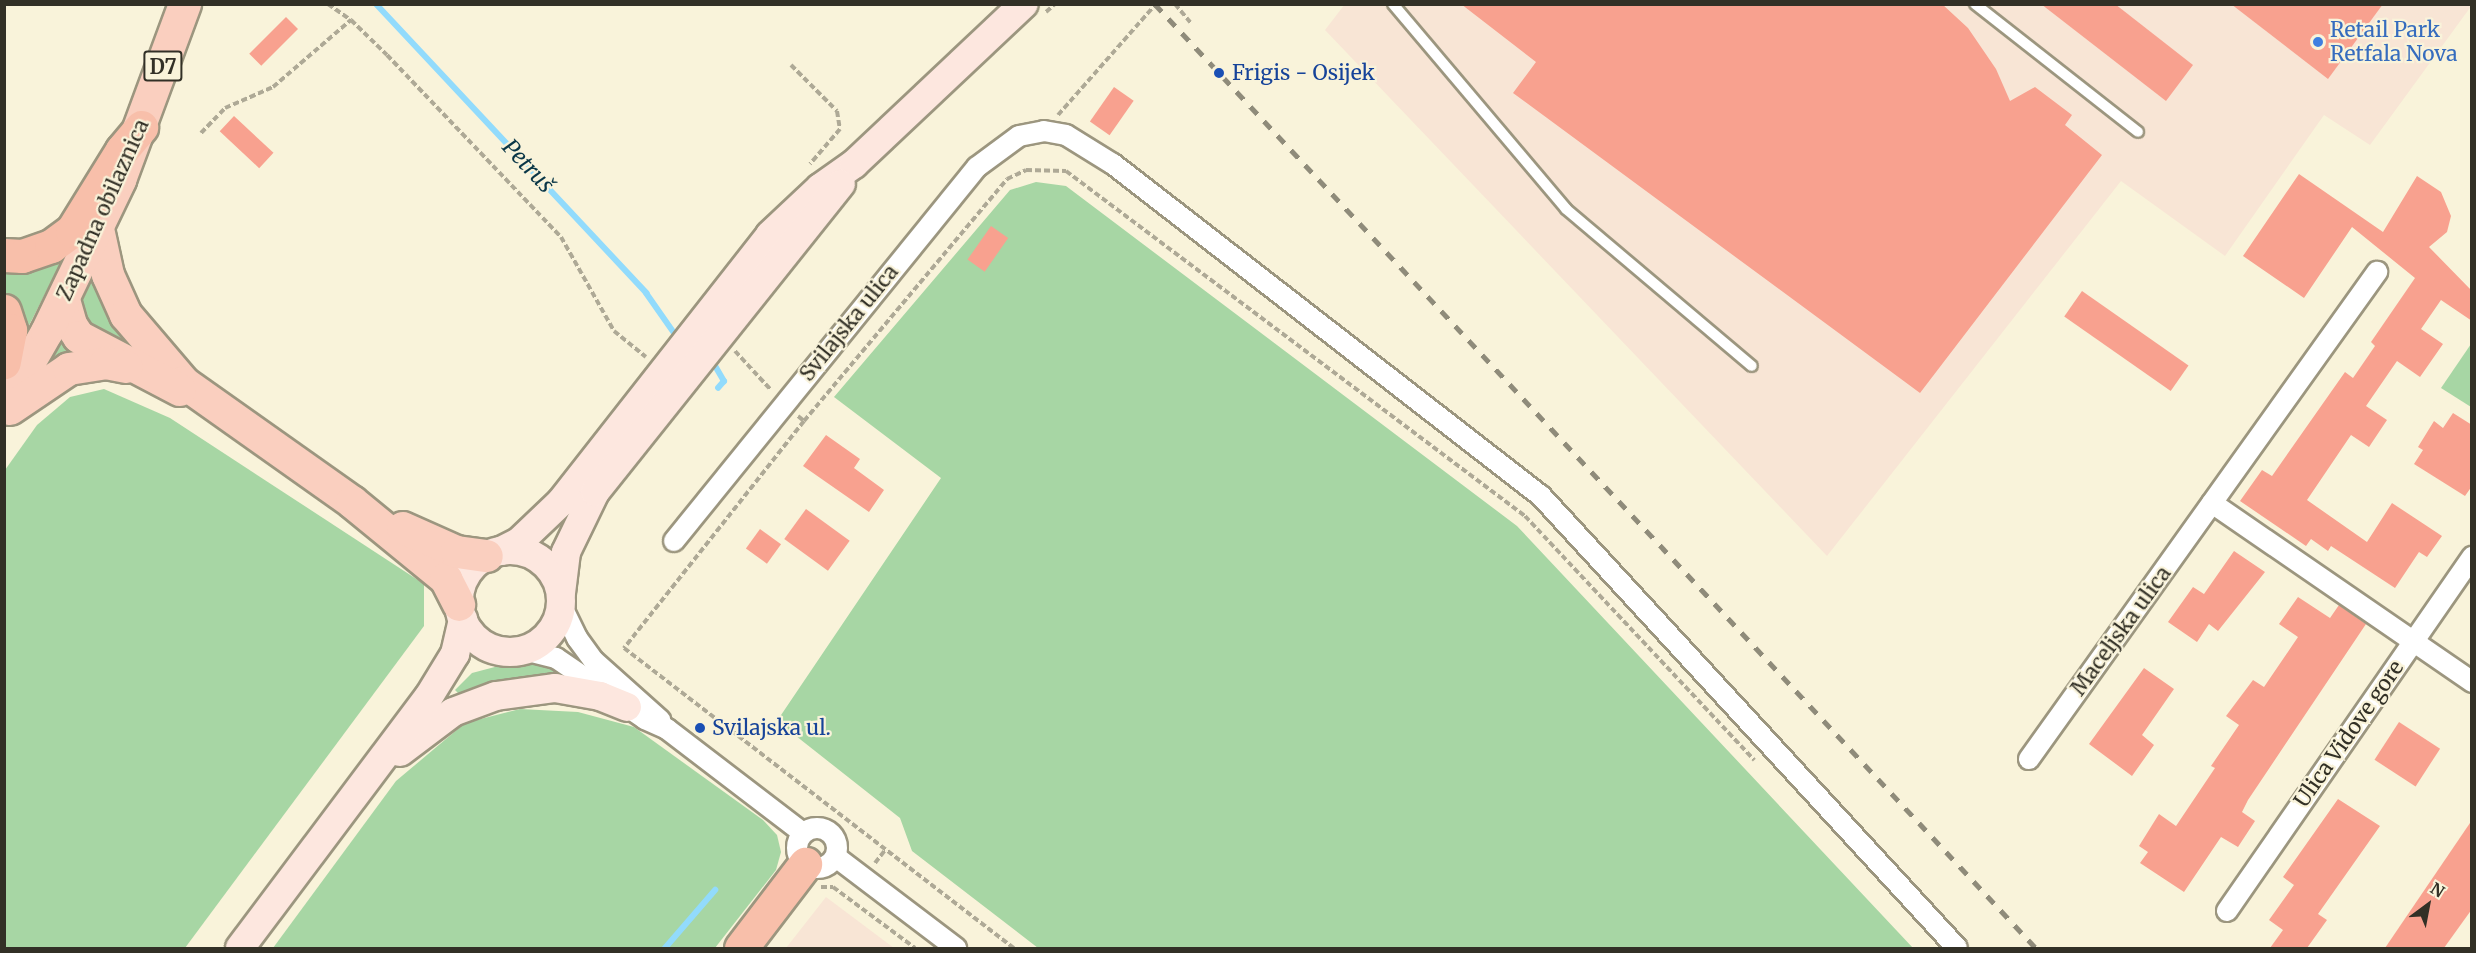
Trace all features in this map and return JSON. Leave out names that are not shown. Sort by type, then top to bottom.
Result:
[{"type":"highway","points":[[4,255],[22,256],[51,246],[72,231],[122,150],[141,127]]},
{"type":"highway","points":[[4,311],[10,330],[4,362]]},
{"type":"highway","points":[[741,948],[815,861]]},
{"type":"main road","name":"Zapadna obilaznica","points":[[4,407],[64,300],[98,229],[141,127],[185,4]]},
{"type":"main road","points":[[240,948],[428,698],[454,654],[465,577],[494,553],[519,542],[561,502],[662,370],[770,235],[820,188],[854,164],[1031,12]]},
{"type":"main road","points":[[428,698],[470,660],[511,650],[551,631],[561,599],[566,552],[595,492],[743,303],[817,217],[854,164]]},
{"type":"main road","points":[[98,229],[108,275],[126,315],[177,376],[214,406],[352,502],[446,579],[461,612],[483,644],[511,650]]},
{"type":"main road","points":[[64,300],[71,325],[79,337],[141,371],[214,406]]},
{"type":"main road","points":[[4,413],[29,393],[69,369],[106,363],[141,371]]},
{"type":"main road","points":[[352,502],[438,545],[494,553],[519,551],[536,557],[548,567],[561,599]]},
{"type":"main road","points":[[376,769],[453,712],[496,696],[555,688],[600,696],[627,707]]},
{"type":"street","name":"Svilajska ulica","points":[[674,541],[783,403],[977,167],[1019,136],[1044,131]]},
{"type":"street","points":[[1044,131],[1066,135],[1113,164],[1541,496],[1957,948]]},
{"type":"street","name":"Maceljska ulica","points":[[2029,759],[2377,272]]},
{"type":"street","points":[[2212,502],[2472,682]]},
{"type":"street","name":"Ulica Vidove gore","points":[[2227,911],[2472,557]]},
{"type":"street","points":[[561,599],[577,638],[594,661],[654,711],[667,729],[815,861],[956,948]]},
{"type":"street","points":[[511,650],[556,658],[627,707],[667,729]]},
{"type":"lane","points":[[1393,4],[1566,208],[1752,366]]},
{"type":"lane","points":[[1975,4],[2138,132]]},
{"type":"path","points":[[328,4],[351,20],[561,237],[614,331],[662,370]]},
{"type":"path","points":[[1031,12],[1054,4]]},
{"type":"path","points":[[1044,131],[1156,4]]},
{"type":"path","points":[[1175,4],[1192,24]]},
{"type":"path","points":[[201,133],[225,108],[273,87],[351,20]]},
{"type":"path","points":[[791,65],[837,111],[840,129],[808,166]]},
{"type":"path","points":[[1014,948],[624,648],[804,421],[1007,179],[1026,171],[1066,171],[1525,516],[1760,767]]},
{"type":"path","points":[[727,342],[783,403],[804,421]]},
{"type":"path","points":[[815,861],[825,885],[833,887],[915,948]]},
{"type":"shaded area","points":[[1345,4],[2472,5],[2370,145],[2324,115],[2225,256],[2121,181],[1827,556],[1325,30]]},
{"type":"shaded area","points":[[826,897],[894,948],[786,948]]},
{"type":"green space","points":[[1036,182],[1066,186],[1517,526],[1913,948],[1038,948],[912,851],[900,818],[777,721],[941,478],[834,397],[1010,190]]},
{"type":"green space","points":[[71,243],[15,353],[5,297],[4,267]]},
{"type":"green space","points":[[94,276],[134,347],[130,357],[98,339],[77,311]]},
{"type":"green space","points":[[63,331],[88,355],[41,373]]},
{"type":"green space","points":[[2471,344],[2472,407],[2441,388]]},
{"type":"green space","points":[[104,389],[170,418],[424,584],[424,626],[185,948],[5,948],[5,470],[37,425],[70,397]]},
{"type":"green space","points":[[538,661],[567,676],[461,696],[455,690],[472,673],[514,662]]},
{"type":"green space","points":[[520,709],[578,712],[634,727],[763,820],[777,835],[781,852],[776,870],[715,948],[273,948],[396,781],[465,723]]},
{"type":"building","points":[[1461,4],[1942,4],[1968,28],[1996,69],[2010,101],[2035,87],[2072,115],[2065,125],[2102,155],[1920,393],[1513,93],[1536,62]]},
{"type":"building","points":[[2041,4],[2115,4],[2193,65],[2166,101]]},
{"type":"building","name":"Retail Park Retfala Nova","points":[[2231,4],[2383,4],[2328,79]]},
{"type":"building","points":[[286,17],[298,29],[261,66],[249,54]]},
{"type":"building","points":[[1114,87],[1134,101],[1110,135],[1090,121]]},
{"type":"building","points":[[234,116],[273,153],[259,168],[220,131]]},
{"type":"building","points":[[2299,174],[2383,232],[2417,176],[2441,192],[2451,216],[2447,232],[2429,247],[2472,291],[2472,321],[2441,300],[2421,329],[2443,344],[2420,377],[2397,361],[2366,406],[2387,420],[2369,447],[2351,435],[2307,500],[2367,542],[2392,503],[2442,536],[2427,557],[2419,552],[2395,588],[2331,546],[2328,551],[2311,539],[2306,546],[2240,501],[2262,470],[2272,476],[2345,372],[2353,378],[2375,346],[2371,342],[2415,278],[2352,227],[2304,298],[2243,256]]},
{"type":"building","points":[[991,226],[1008,238],[985,272],[967,260]]},
{"type":"building","points":[[2082,291],[2188,366],[2171,391],[2064,316]]},
{"type":"building","points":[[2453,413],[2472,425],[2472,486],[2465,496],[2414,464],[2423,450],[2418,447],[2434,421],[2443,428]]},
{"type":"building","points":[[826,435],[860,459],[854,468],[884,490],[869,512],[803,466]]},
{"type":"building","points":[[806,509],[850,541],[828,571],[784,539]]},
{"type":"building","points":[[760,529],[781,544],[767,564],[746,548]]},
{"type":"building","points":[[2234,551],[2265,572],[2218,631],[2209,624],[2197,642],[2168,622],[2193,587],[2204,594]]},
{"type":"building","points":[[2298,597],[2330,618],[2339,605],[2366,624],[2248,800],[2242,812],[2255,821],[2238,847],[2221,837],[2184,892],[2140,863],[2148,852],[2139,846],[2159,814],[2176,826],[2215,768],[2211,766],[2239,725],[2226,716],[2253,680],[2264,687],[2298,637],[2279,624]]},
{"type":"building","points":[[2144,668],[2174,689],[2142,735],[2154,745],[2132,776],[2089,744]]},
{"type":"building","points":[[2399,722],[2440,749],[2416,786],[2374,760]]},
{"type":"building","points":[[2338,799],[2380,826],[2318,914],[2327,920],[2307,948],[2270,948],[2283,930],[2269,920],[2294,885],[2283,877]]},
{"type":"building","points":[[2472,820],[2472,909],[2444,948],[2385,948]]},
{"type":"waterway","name":"Petruš","points":[[376,4],[646,293],[674,333]]},
{"type":"waterway","name":"Petruš","points":[[714,364],[724,381],[718,388]]},
{"type":"waterway","name":"Petruš","points":[[665,948],[715,890]]},
{"type":"railway","points":[[1155,4],[2036,948]]},
{"type":"place","name":"Retail Park Retfala Nova","points":[[2318,42]]},
{"type":"place","name":"Frigis - Osijek","points":[[1219,73]]},
{"type":"place","name":"Svilajska ul.","points":[[700,728]]}]
